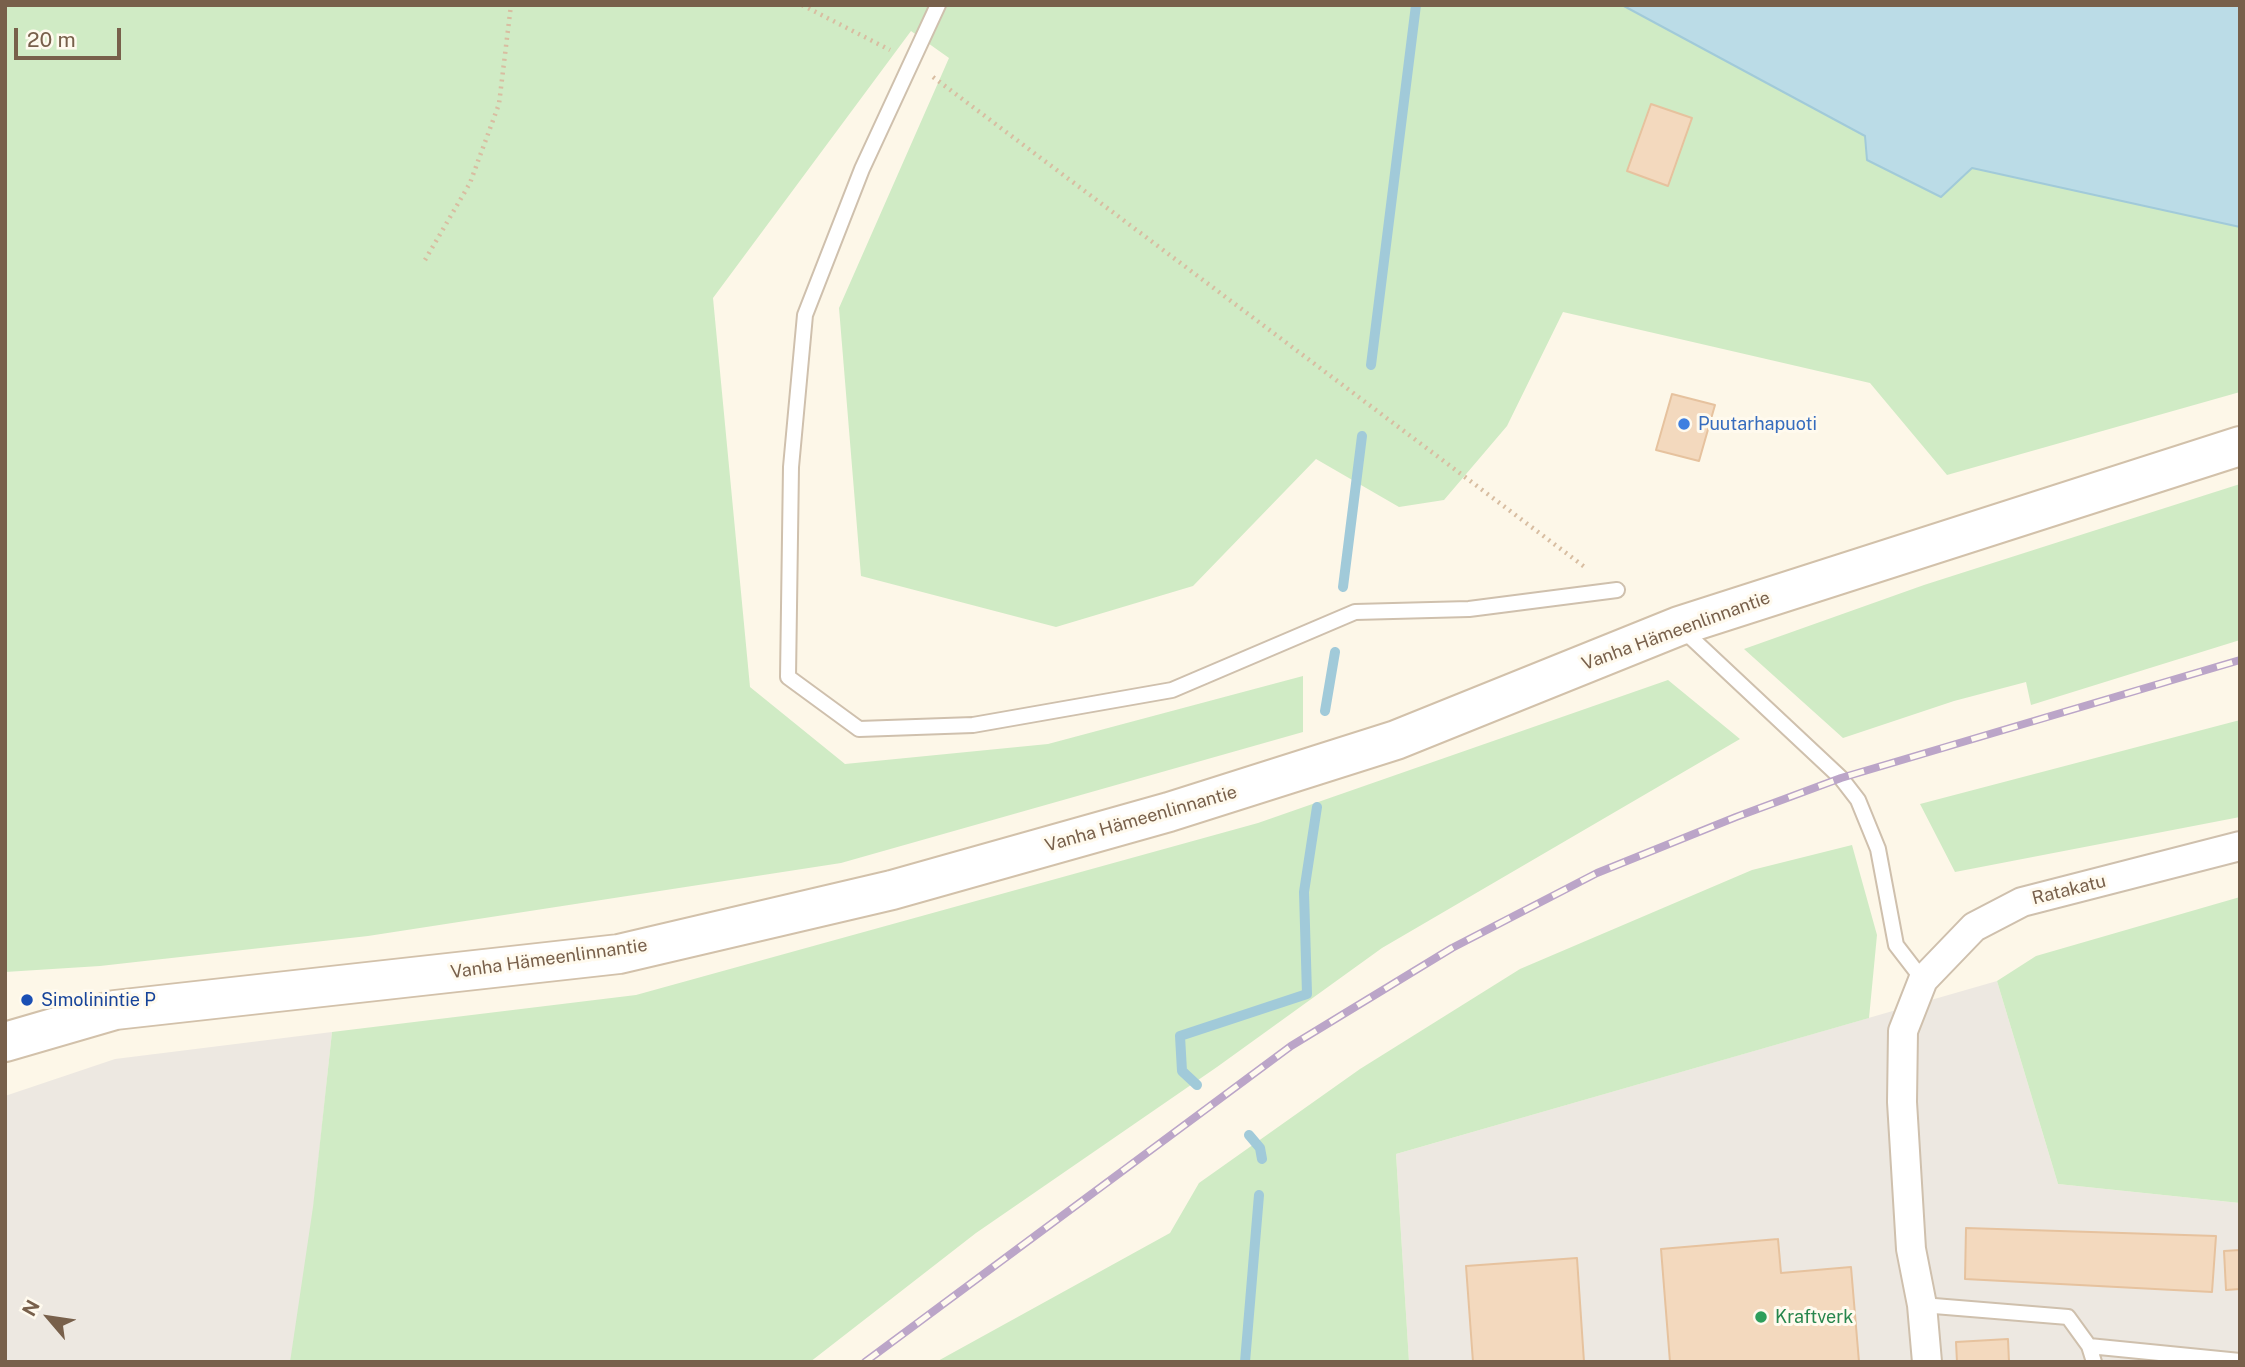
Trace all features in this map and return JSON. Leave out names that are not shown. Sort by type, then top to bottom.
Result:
[{"type":"street","name":"Vanha Hämeenlinnantie","points":[[5,1042],[115,1010],[619,954],[892,890],[1169,812],[1396,740],[1679,626],[2240,446]]},
{"type":"street","name":"Ratakatu","points":[[1923,980],[1974,927],[2022,902],[2240,846]]},
{"type":"street","points":[[1923,980],[1903,1031],[1902,1102],[1911,1249],[1922,1305],[1927,1362]]},
{"type":"lane","points":[[938,5],[914,62],[862,169],[805,314],[791,467],[788,677],[859,729],[973,725],[1172,690],[1355,612],[1469,608],[1617,590]]},
{"type":"lane","points":[[1679,626],[1841,778],[1858,800],[1878,849],[1896,945],[1923,980]]},
{"type":"lane","points":[[1922,1305],[2068,1317],[2089,1346],[2094,1362]]},
{"type":"lane","points":[[2089,1346],[2240,1361]]},
{"type":"path","points":[[425,260],[470,183],[499,104],[511,5]]},
{"type":"path","points":[[802,5],[914,62],[1617,590]]},
{"type":"shaded area","points":[[1997,981],[2058,1184],[2240,1203],[2240,1362],[1409,1362],[1396,1154]]},
{"type":"shaded area","points":[[332,1032],[297,1362],[5,1362],[5,1096],[115,1059]]},
{"type":"green space","points":[[5,5],[1622,5],[1866,136],[1867,160],[1972,168],[2240,227],[2240,392],[1947,475],[1870,383],[1563,312],[1507,426],[1444,500],[1399,507],[1316,459],[1193,586],[1056,627],[861,576],[839,308],[949,58],[911,31],[713,298],[750,687],[845,764],[1048,744],[1303,676],[1303,732],[841,863],[368,936],[100,966],[5,972]]},
{"type":"green space","points":[[2240,484],[2240,640],[2031,705],[2026,682],[1954,701],[1843,738],[1744,649],[1924,585]]},
{"type":"green space","points":[[1668,680],[1740,739],[1382,948],[1217,1067],[976,1233],[810,1362],[290,1362],[313,1207],[332,1032],[636,995],[1258,823]]},
{"type":"green space","points":[[2240,720],[2240,817],[1955,872],[1920,804]]},
{"type":"green space","points":[[1852,845],[1877,935],[1869,1018],[1396,1154],[1409,1362],[936,1362],[1170,1233],[1199,1183],[1360,1069],[1520,969],[1752,870]]},
{"type":"green space","points":[[2240,897],[2240,1203],[2058,1184],[1997,981],[2036,956]]},
{"type":"water","points":[[1622,5],[2240,5],[2240,227],[1972,168],[1941,197],[1867,160],[1865,136]]},
{"type":"building","points":[[1651,104],[1692,118],[1668,186],[1627,171]]},
{"type":"building","points":[[1672,394],[1715,405],[1699,461],[1656,450]]},
{"type":"building","points":[[1966,1228],[2216,1236],[2212,1292],[1965,1279]]},
{"type":"building","name":"Kraftverk","points":[[1778,1239],[1781,1273],[1851,1267],[1859,1362],[1670,1362],[1661,1249]]},
{"type":"building","points":[[2240,1250],[2240,1289],[2226,1290],[2224,1251]]},
{"type":"building","points":[[1577,1258],[1584,1362],[1473,1362],[1466,1266]]},
{"type":"building","points":[[2008,1339],[2009,1362],[1957,1362],[1956,1342]]},
{"type":"waterway","points":[[1371,365],[1416,5]]},
{"type":"waterway","points":[[1343,587],[1362,436]]},
{"type":"waterway","points":[[1325,711],[1335,652]]},
{"type":"waterway","points":[[1197,1085],[1182,1071],[1180,1036],[1307,994],[1304,892],[1317,807]]},
{"type":"waterway","points":[[1249,1135],[1260,1148],[1262,1159]]},
{"type":"waterway","points":[[1245,1362],[1259,1195]]},
{"type":"railway","points":[[865,1362],[1291,1046],[1452,948],[1597,873],[1841,778],[2240,660]]},
{"type":"place","name":"Puutarhapuoti","points":[[1684,424]]},
{"type":"place","name":"Simolinintie P","points":[[27,1000]]},
{"type":"place","name":"Kraftverk","points":[[1761,1317]]}]
